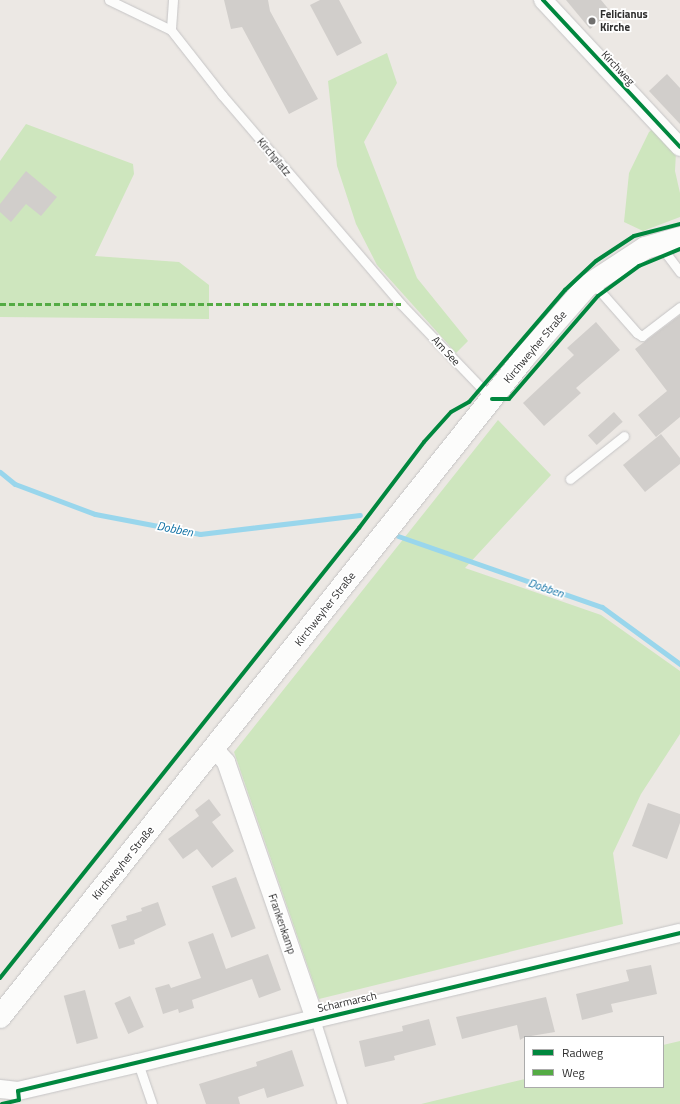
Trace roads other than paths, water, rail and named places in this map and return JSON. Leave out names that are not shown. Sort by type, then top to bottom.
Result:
[{"type":"main road","name":"Kirchweyher Straße","points":[[0,1017],[523,359],[592,282],[645,248],[680,238]]},
{"type":"street","name":"Kirchweg","points":[[543,0],[680,148]]},
{"type":"street","name":"Frankenkamp","points":[[214,749],[226,762],[315,1019]]},
{"type":"street","name":"Scharmarsch","points":[[0,1089],[18,1091],[138,1064],[315,1019],[680,933]]},
{"type":"lane","points":[[109,0],[171,30],[173,0]]},
{"type":"lane","name":"Kirchplatz","points":[[171,30],[304,193],[401,304]]},
{"type":"lane","points":[[659,244],[680,272]]},
{"type":"lane","points":[[592,282],[637,333],[642,336],[680,307]]},
{"type":"lane","name":"Am See","points":[[401,304],[492,399]]},
{"type":"lane","points":[[570,479],[624,436]]},
{"type":"lane","name":"Frankenkamp","points":[[315,1019],[342,1104]]},
{"type":"lane","points":[[138,1064],[152,1104]]},
{"type":"waterway","name":"Dobben","points":[[0,472],[15,484],[95,514],[200,534],[360,515]]},
{"type":"waterway","name":"Dobben","points":[[398,536],[602,607],[680,664]]},
{"type":"place","name":"Felicianus Kirche","points":[[592,21]]}]
